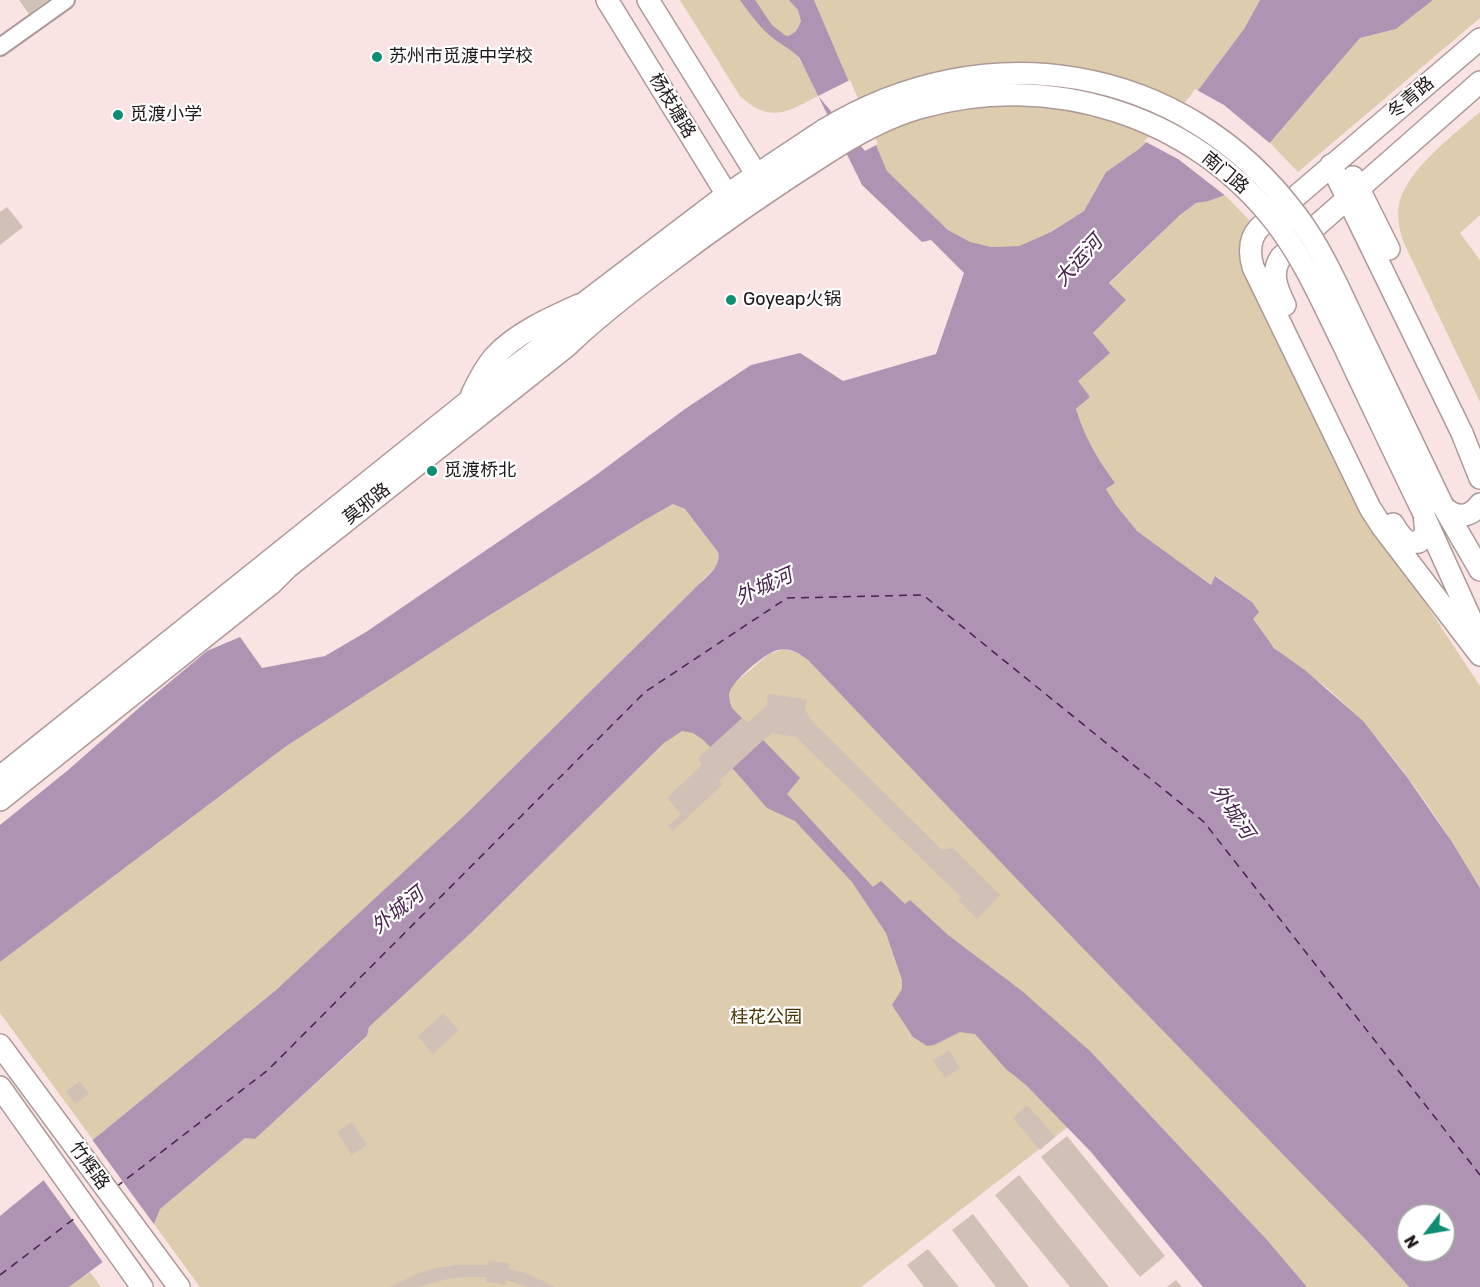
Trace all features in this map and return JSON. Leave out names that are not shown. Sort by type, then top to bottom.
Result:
[{"type":"main road","name":"杨枝塘路","points":[[607,0],[732,203]]},
{"type":"main road","name":"杨枝塘路","points":[[648,0],[761,183]]},
{"type":"main road","name":"冬青路","points":[[1480,39],[1259,228],[1251,242],[1252,262],[1370,507],[1389,536],[1480,655]]},
{"type":"main road","name":"南门路","points":[[732,203],[828,140],[864,108],[928,84],[974,75],[1020,73],[1066,77],[1110,86],[1154,102],[1195,123],[1233,149],[1259,172],[1282,197],[1310,234],[1332,275],[1434,510],[1480,639]]},
{"type":"main road","name":"冬青路","points":[[1434,510],[1424,538],[1413,543],[1405,540],[1393,523],[1277,287],[1275,269],[1281,257],[1480,82]]},
{"type":"main road","points":[[1336,161],[1480,439]]},
{"type":"main road","points":[[1353,193],[1480,478]]},
{"type":"main road","name":"莫邪路","points":[[0,777],[470,400],[480,378],[494,357],[506,346],[554,316],[584,303],[732,203]]},
{"type":"main road","name":"莫邪路","points":[[0,800],[567,346],[595,319],[732,203]]},
{"type":"main road","points":[[1434,510],[1464,516],[1470,514],[1480,504]]},
{"type":"main road","name":"南门路","points":[[1434,510],[1480,570]]},
{"type":"main road","name":"竹辉路","points":[[0,1045],[174,1280]]},
{"type":"main road","name":"竹辉路","points":[[0,1087],[142,1287]]},
{"type":"street","points":[[0,46],[66,0]]},
{"type":"green space","points":[[680,0],[800,0],[815,29],[795,53],[818,96],[797,107],[779,112],[770,113],[751,105],[740,96]]},
{"type":"green space","points":[[814,0],[1260,0],[1244,29],[1190,101],[1139,149],[1106,172],[1084,211],[1051,232],[1019,246],[991,247],[970,243],[948,230],[887,171]]},
{"type":"green space","points":[[1433,0],[1480,0],[1480,18],[1298,172],[1270,143],[1360,38],[1396,29]]},
{"type":"green space","points":[[1480,112],[1480,215],[1460,233],[1480,260],[1480,402],[1403,241],[1398,216],[1400,200],[1413,176],[1434,152]]},
{"type":"green space","points":[[1225,195],[1255,226],[1244,236],[1391,551],[1480,686],[1480,888],[1447,834],[1392,756],[1350,709],[1266,639],[1253,620],[1252,602],[1216,576],[1211,585],[1137,531],[1106,489],[1115,483],[1092,448],[1083,429],[1076,409],[1090,397],[1077,382],[1109,284],[1180,215],[1196,203]]},
{"type":"green space","points":[[673,504],[685,509],[718,552],[720,557],[718,565],[408,869],[276,990],[93,1140],[0,1013],[0,962],[285,747],[485,618]]},
{"type":"green space","name":"桂花公园","points":[[784,649],[799,653],[808,660],[1409,1287],[1307,1287],[1268,1241],[1091,1052],[1026,1085],[1068,1127],[861,1287],[200,1287],[154,1224],[160,1209],[245,1138],[255,1139],[367,1037],[369,1027],[472,932],[664,743],[769,654]]},
{"type":"green space","points":[[90,1272],[101,1287],[69,1287]]},
{"type":"water","points":[[740,0],[755,0],[772,25],[786,36],[796,31],[801,21],[798,10],[789,0],[814,0],[887,171],[948,230],[970,242],[991,247],[1019,246],[1051,232],[1084,211],[1106,172],[1139,149],[1190,101],[1244,29],[1260,0],[1433,0],[1396,29],[1360,38],[1225,195],[1196,203],[1180,215],[1109,283],[1126,300],[1093,333],[1110,353],[1078,381],[1090,397],[1076,409],[1092,448],[1115,483],[1106,489],[1137,531],[1211,585],[1215,576],[1252,602],[1259,612],[1253,619],[1274,648],[1306,671],[1363,721],[1407,777],[1452,842],[1480,888],[1480,1287],[1409,1287],[808,660],[794,651],[782,649],[766,656],[750,668],[736,682],[729,696],[732,708],[800,778],[787,794],[873,887],[881,881],[905,904],[910,900],[948,935],[1022,991],[1091,1052],[1268,1241],[1307,1287],[1203,1287],[1091,1152],[1026,1085],[1006,1069],[975,1034],[960,1032],[934,1045],[927,1046],[913,1037],[892,1005],[902,989],[902,980],[886,933],[852,882],[795,821],[767,808],[735,771],[702,739],[693,733],[682,731],[664,743],[472,932],[369,1027],[367,1036],[255,1139],[245,1138],[160,1209],[154,1224],[69,1287],[0,1287],[0,1216],[276,990],[466,814],[707,577],[718,562],[718,552],[685,509],[673,504],[643,521],[485,618],[285,747],[0,962],[0,825],[207,651],[240,637],[262,668],[325,656],[366,632],[592,478],[685,409],[751,365],[800,353],[843,381],[936,354],[964,273],[931,240],[922,242],[862,185],[800,59],[774,39]]},
{"type":"pier","points":[[850,80],[878,144],[865,151],[818,96]]},
{"type":"pier","points":[[1195,89],[1224,105],[1272,145],[1227,197],[1178,159],[1144,141],[1188,99]]},
{"type":"pier","points":[[91,1138],[156,1227],[104,1264],[42,1178]]},
{"type":"building","points":[[19,0],[48,0],[29,14]]},
{"type":"building","points":[[7,207],[23,227],[0,245],[0,212]]},
{"type":"building","points":[[768,694],[807,699],[805,710],[812,721],[942,850],[953,848],[1000,895],[977,919],[958,900],[962,898],[796,737],[771,733],[719,781],[722,785],[673,831],[668,826],[681,814],[667,798],[702,765],[698,758],[742,718],[747,723],[767,706]]},
{"type":"building","points":[[443,1013],[459,1030],[433,1054],[418,1037]]},
{"type":"building","points":[[949,1050],[960,1068],[945,1078],[933,1060]]},
{"type":"building","points":[[80,1081],[89,1094],[75,1104],[66,1091]]},
{"type":"building","points":[[1027,1105],[1055,1137],[1040,1150],[1013,1118]]},
{"type":"building","points":[[352,1122],[367,1145],[352,1155],[337,1132]]},
{"type":"building","points":[[1067,1136],[1165,1256],[1140,1277],[1041,1157]]},
{"type":"building","points":[[1019,1175],[1109,1287],[1070,1287],[995,1195]]},
{"type":"building","points":[[973,1214],[1029,1287],[996,1287],[952,1230]]},
{"type":"building","points":[[928,1249],[959,1287],[924,1287],[907,1265]]},
{"type":"building","points":[[489,1261],[509,1263],[509,1269],[527,1273],[555,1287],[529,1287],[506,1280],[506,1285],[486,1282],[487,1277],[473,1277],[451,1278],[418,1287],[390,1287],[426,1270],[456,1265],[488,1265]]},
{"type":"building","points":[[1176,1280],[1182,1287],[1167,1287]]},
{"type":"ferry route","points":[[116,1187],[268,1070],[645,692],[787,598],[923,595],[1204,822],[1480,1175]]},
{"type":"ferry route","points":[[0,1275],[79,1215]]},
{"type":"place","name":"苏州市觅渡中学校","points":[[377,57]]},
{"type":"place","name":"觅渡小学","points":[[118,115]]},
{"type":"place","name":"Goyeap火锅","points":[[731,300]]},
{"type":"place","name":"觅渡桥北","points":[[432,471]]},
{"type":"water label","name":"大运河","points":[[1079,261]]},
{"type":"water label","name":"外城河","points":[[764,587]]},
{"type":"water label","name":"外城河","points":[[1232,812]]},
{"type":"water label","name":"外城河","points":[[398,911]]}]
